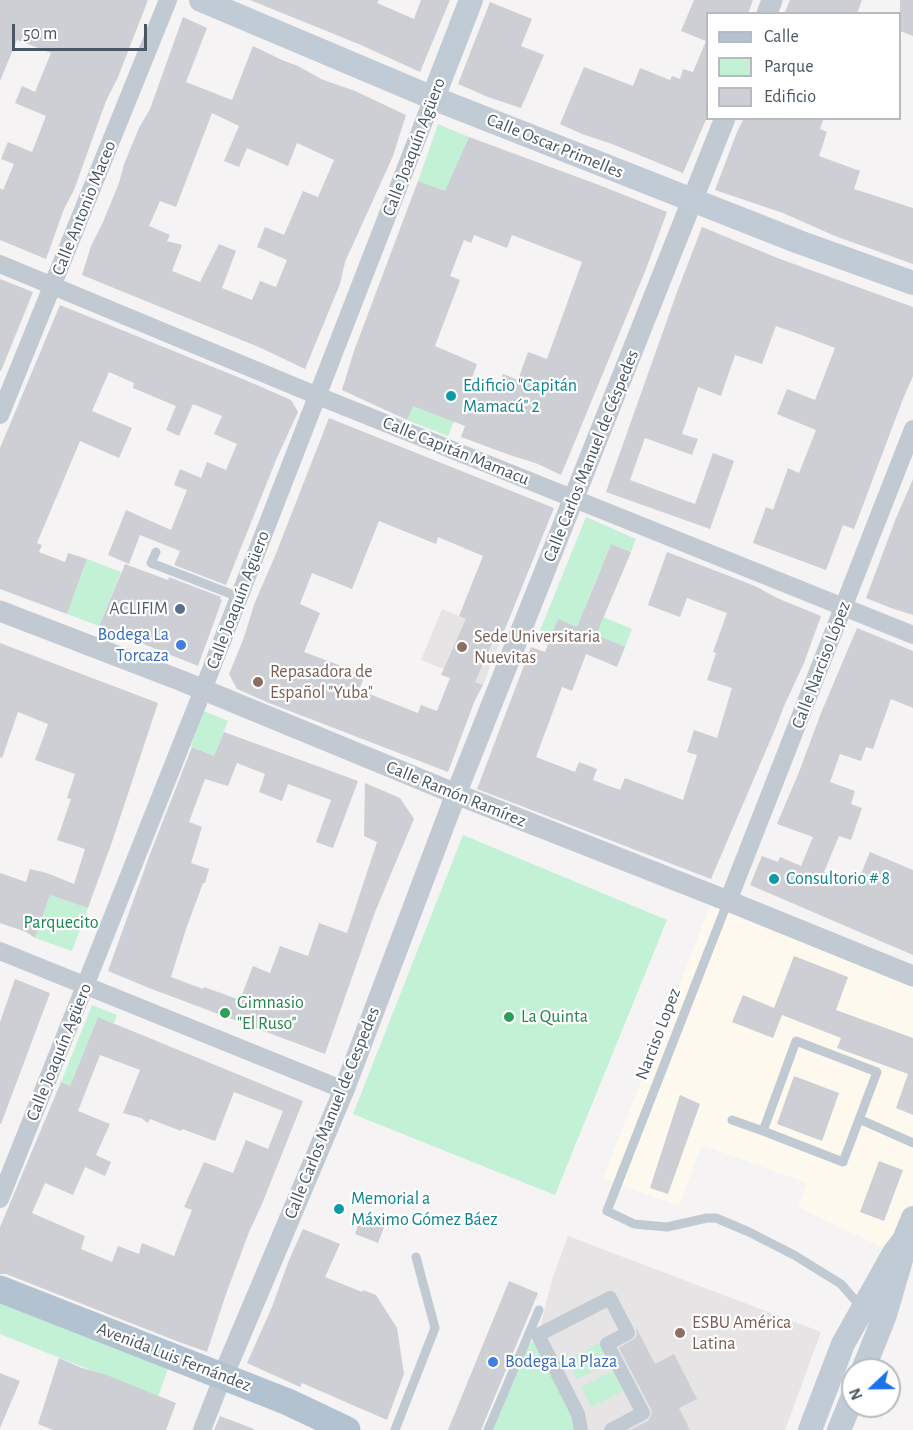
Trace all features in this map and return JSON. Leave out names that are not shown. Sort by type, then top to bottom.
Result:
[{"type":"main road","name":"Calle Oscar Primelles","points":[[201,0],[433,98],[799,242],[913,283]]},
{"type":"main road","name":"Calle Joaquín Agüero","points":[[433,98],[471,0]]},
{"type":"main road","points":[[810,1430],[843,1344],[909,1229]]},
{"type":"main road","points":[[868,1358],[885,1315],[909,1229]]},
{"type":"main road","name":"Avenida Luis Fernández","points":[[0,1289],[288,1402],[335,1427]]},
{"type":"street","name":"Calle Antonio Maceo","points":[[0,415],[168,0]]},
{"type":"street","name":"Calle Joaquín Agüero","points":[[0,1199],[203,690],[433,98]]},
{"type":"street","name":"Calle Carlos Manuel de Céspedes","points":[[456,794],[724,120]]},
{"type":"street","name":"Calle Capitán Mamacu","points":[[0,264],[318,396],[913,635]]},
{"type":"street","name":"Calle Narciso López","points":[[728,901],[913,429]]},
{"type":"street","name":"Calle Ramón Ramírez","points":[[0,611],[203,690],[456,794],[913,976]]},
{"type":"street","name":"Calle Carlos Manuel de Cespedes","points":[[202,1430],[344,1090],[456,794]]},
{"type":"street","points":[[0,951],[344,1090]]},
{"type":"street","points":[[581,1430],[578,1414],[538,1335],[610,1298],[628,1333],[607,1344],[643,1413],[611,1430]]},
{"type":"lane","points":[[156,552],[151,563],[239,597]]},
{"type":"lane","name":"Narciso Lopez","points":[[728,901],[607,1211],[634,1224],[667,1227],[716,1218],[794,1255],[841,1284],[863,1309]]},
{"type":"lane","points":[[732,1120],[843,1162],[877,1072],[796,1041],[762,1131]]},
{"type":"lane","points":[[859,1119],[913,1143]]},
{"type":"lane","points":[[395,1430],[435,1328],[416,1257]]},
{"type":"lane","points":[[488,1430],[539,1310]]},
{"type":"shaded area","name":"Sede Universitaria Nuevitas","points":[[442,609],[503,634],[483,685],[421,660]]},
{"type":"shaded area","points":[[714,896],[913,976],[913,1219],[894,1253],[798,1207],[807,1183],[702,1145],[679,1206],[603,1178]]},
{"type":"shaded area","name":"ESBU América Latina","points":[[568,1236],[821,1332],[785,1430],[581,1430],[538,1335],[552,1280]]},
{"type":"green space","points":[[438,124],[469,137],[446,192],[418,181]]},
{"type":"green space","points":[[435,347],[454,422],[448,436],[407,420]]},
{"type":"green space","points":[[586,517],[636,539],[631,552],[611,544],[584,609],[632,629],[625,647],[550,638],[539,633]]},
{"type":"green space","points":[[87,559],[121,572],[99,626],[67,614]]},
{"type":"green space","points":[[204,711],[228,721],[214,756],[191,746]]},
{"type":"green space","name":"La Quinta","points":[[463,835],[667,920],[555,1195],[353,1114]]},
{"type":"green space","name":"Parquecito","points":[[50,895],[88,908],[72,951],[35,938]]},
{"type":"green space","points":[[92,1005],[117,1015],[114,1023],[98,1017],[70,1086],[61,1082]]},
{"type":"green space","points":[[0,1299],[169,1366],[158,1397],[0,1334]]},
{"type":"green space","points":[[538,1335],[581,1430],[492,1430],[524,1349]]},
{"type":"green space","points":[[602,1342],[612,1362],[577,1379],[567,1359]]},
{"type":"green space","points":[[616,1369],[627,1389],[591,1407],[581,1387]]},
{"type":"building","points":[[0,0],[148,0],[118,77],[106,101],[46,259],[0,240],[0,188],[3,190],[14,164],[1,159],[8,142],[32,152],[46,116],[15,103],[22,86],[35,92],[51,53],[17,40],[0,81]]},
{"type":"building","points":[[250,0],[379,0],[377,3],[414,19],[421,0],[450,0],[420,72],[361,45]]},
{"type":"building","points":[[694,0],[753,0],[749,12],[706,12],[706,41],[681,31]]},
{"type":"building","points":[[790,0],[862,0],[858,12],[785,12]]},
{"type":"building","points":[[900,0],[913,0],[913,36],[901,31]]},
{"type":"building","points":[[490,2],[532,19],[521,46],[544,55],[521,108],[458,84]]},
{"type":"building","points":[[183,17],[207,28],[186,82],[232,100],[253,46],[321,79],[355,91],[406,115],[393,156],[345,262],[340,284],[305,369],[261,348],[82,275],[91,246],[119,183],[124,164],[139,128],[150,109]],"holes":[[[212,113],[239,126],[224,161],[239,167],[247,148],[288,166],[297,143],[334,160],[318,197],[303,191],[284,235],[265,227],[257,247],[287,260],[276,287],[260,281],[252,300],[222,288],[236,251],[219,244],[200,282],[172,271],[182,245],[167,241],[170,235],[149,226],[160,201],[176,207]]]},
{"type":"building","points":[[706,41],[706,120],[683,173],[560,124],[584,67],[633,86],[640,68],[670,80],[672,76],[680,79],[683,69],[693,72]]},
{"type":"building","points":[[743,120],[823,120],[820,129],[827,132],[819,156],[860,171],[854,189],[913,208],[913,264],[835,236],[783,213],[715,190]]},
{"type":"building","points":[[469,137],[667,212],[646,269],[561,475],[538,464],[461,437],[465,426],[413,406],[407,420],[342,390],[354,351],[418,181],[445,191]],"holes":[[[474,235],[507,248],[512,235],[582,262],[547,359],[528,352],[518,380],[503,374],[498,389],[472,378],[477,364],[435,346],[460,280],[450,276],[464,240],[471,243]]]},
{"type":"building","points":[[702,227],[780,259],[913,307],[913,376],[854,529],[843,525],[826,570],[753,543],[766,507],[773,510],[788,468],[799,473],[816,430],[777,414],[787,389],[815,400],[835,348],[776,326],[762,364],[735,355],[721,396],[698,387],[682,434],[698,439],[692,455],[645,438],[630,480],[695,504],[713,453],[734,461],[710,529],[606,492]]},
{"type":"building","points":[[0,279],[33,292],[1,371],[0,371]]},
{"type":"building","points":[[60,305],[291,400],[298,412],[276,460],[226,585],[174,565],[180,551],[140,535],[129,564],[108,555],[126,510],[171,530],[187,490],[174,485],[180,469],[201,478],[207,462],[226,470],[237,444],[214,434],[222,416],[193,404],[179,436],[166,430],[176,406],[133,388],[134,383],[109,372],[92,411],[132,428],[119,458],[80,441],[37,543],[42,545],[39,552],[65,562],[68,553],[87,559],[67,614],[0,589],[0,448]]},
{"type":"building","points":[[329,418],[554,508],[503,634],[497,632],[475,682],[483,685],[475,700],[448,772],[237,689],[229,674],[255,602]],"holes":[[[379,521],[436,544],[438,537],[483,556],[459,616],[466,619],[441,675],[450,678],[437,711],[421,705],[418,713],[359,690],[365,675],[304,652],[320,613],[300,604],[312,573],[352,589]]]},
{"type":"building","points":[[913,479],[913,615],[866,598]]},
{"type":"building","points":[[611,544],[631,552],[596,635],[625,647],[617,667],[586,654],[572,691],[562,687],[536,757],[575,772],[579,762],[597,769],[593,780],[620,790],[625,778],[683,800],[697,755],[687,752],[694,730],[717,738],[732,688],[707,680],[716,653],[713,652],[727,613],[687,598],[680,617],[648,605],[667,552],[755,586],[777,598],[821,616],[804,663],[711,879],[477,789],[531,647],[545,652],[558,619],[577,627]]},
{"type":"building","points":[[125,564],[168,580],[169,577],[221,597],[222,600],[198,666],[99,626]]},
{"type":"building","points":[[857,628],[913,651],[913,708],[891,699],[873,749],[866,747],[861,761],[840,754],[830,782],[855,791],[851,804],[862,808],[851,840],[839,836],[824,872],[856,886],[870,852],[913,870],[913,955],[750,885],[762,856],[778,862],[780,857],[801,866],[813,837],[777,824]]},
{"type":"building","points":[[0,643],[158,703],[88,908],[50,895],[35,938],[26,932],[0,923],[0,873],[26,882],[30,869],[74,884],[85,849],[57,840],[71,799],[67,798],[75,774],[35,760],[48,724],[18,712],[2,758],[0,757]]},
{"type":"building","points":[[224,732],[358,781],[333,848],[316,842],[331,800],[288,784],[282,801],[259,792],[265,774],[237,763],[228,786],[205,779],[189,822],[202,827],[191,863],[209,869],[171,977],[240,1000],[253,966],[270,973],[280,946],[308,956],[319,923],[347,933],[377,842],[364,836],[365,783],[400,798],[414,819],[375,912],[325,1054],[108,971],[192,747],[214,756]]},
{"type":"building","points":[[794,956],[848,977],[836,1010],[913,1038],[913,1115],[896,1108],[908,1074],[837,1048],[841,1038],[782,1015],[773,1038],[732,1022],[743,995],[774,1008]]},
{"type":"building","points":[[15,979],[50,993],[0,1124],[0,1022]]},
{"type":"building","points":[[98,1017],[303,1101],[249,1232],[207,1352],[6,1274],[0,1274],[0,1227],[61,1082],[70,1086]],"holes":[[[100,1055],[140,1070],[123,1113],[141,1118],[148,1123],[150,1119],[215,1141],[234,1092],[283,1111],[268,1149],[246,1140],[233,1173],[204,1162],[184,1207],[192,1210],[174,1256],[142,1243],[139,1254],[118,1246],[112,1262],[81,1249],[85,1236],[32,1213],[45,1183],[73,1195],[85,1167],[105,1176],[111,1162],[96,1155],[110,1124],[78,1111]]]},
{"type":"building","points":[[794,1076],[839,1093],[822,1141],[777,1124]]},
{"type":"building","points":[[680,1095],[700,1104],[668,1194],[650,1188]]},
{"type":"building","points":[[879,1161],[903,1170],[884,1221],[860,1212]]},
{"type":"building","points":[[363,1212],[386,1222],[378,1243],[355,1234]]},
{"type":"building","points":[[303,1229],[340,1244],[325,1277],[362,1292],[363,1290],[376,1295],[397,1328],[404,1374],[387,1420],[302,1383],[300,1387],[247,1363]]},
{"type":"building","name":"Bodega La Plaza","points":[[509,1281],[538,1293],[481,1430],[448,1430]]},
{"type":"building","points":[[636,1329],[655,1364],[674,1354],[697,1399],[679,1408],[690,1430],[630,1430],[648,1421],[652,1414],[619,1348],[635,1338]]},
{"type":"building","points":[[59,1358],[176,1403],[166,1430],[53,1430],[38,1424]]},
{"type":"building","points":[[0,1373],[20,1381],[0,1428]]},
{"type":"building","points":[[220,1416],[254,1429],[254,1430],[214,1430]]},
{"type":"place","name":"Edificio \"Capitán Mamacú\" 2","points":[[451,396]]},
{"type":"place","name":"ACLIFIM","points":[[180,609]]},
{"type":"place","name":"Bodega La Torcaza","points":[[181,645]]},
{"type":"place","name":"Sede Universitaria Nuevitas","points":[[462,647]]},
{"type":"place","name":"Repasadora de Español \"Yuba\"","points":[[258,682]]},
{"type":"place","name":"Consultorio # 8","points":[[774,879]]},
{"type":"place","name":"Gimnasio \"El Ruso\"","points":[[225,1013]]},
{"type":"place","name":"La Quinta","points":[[509,1017]]},
{"type":"place","name":"Memorial a Máximo Gómez Báez","points":[[339,1209]]},
{"type":"place","name":"ESBU América Latina","points":[[680,1333]]},
{"type":"place","name":"Bodega La Plaza","points":[[493,1362]]}]
